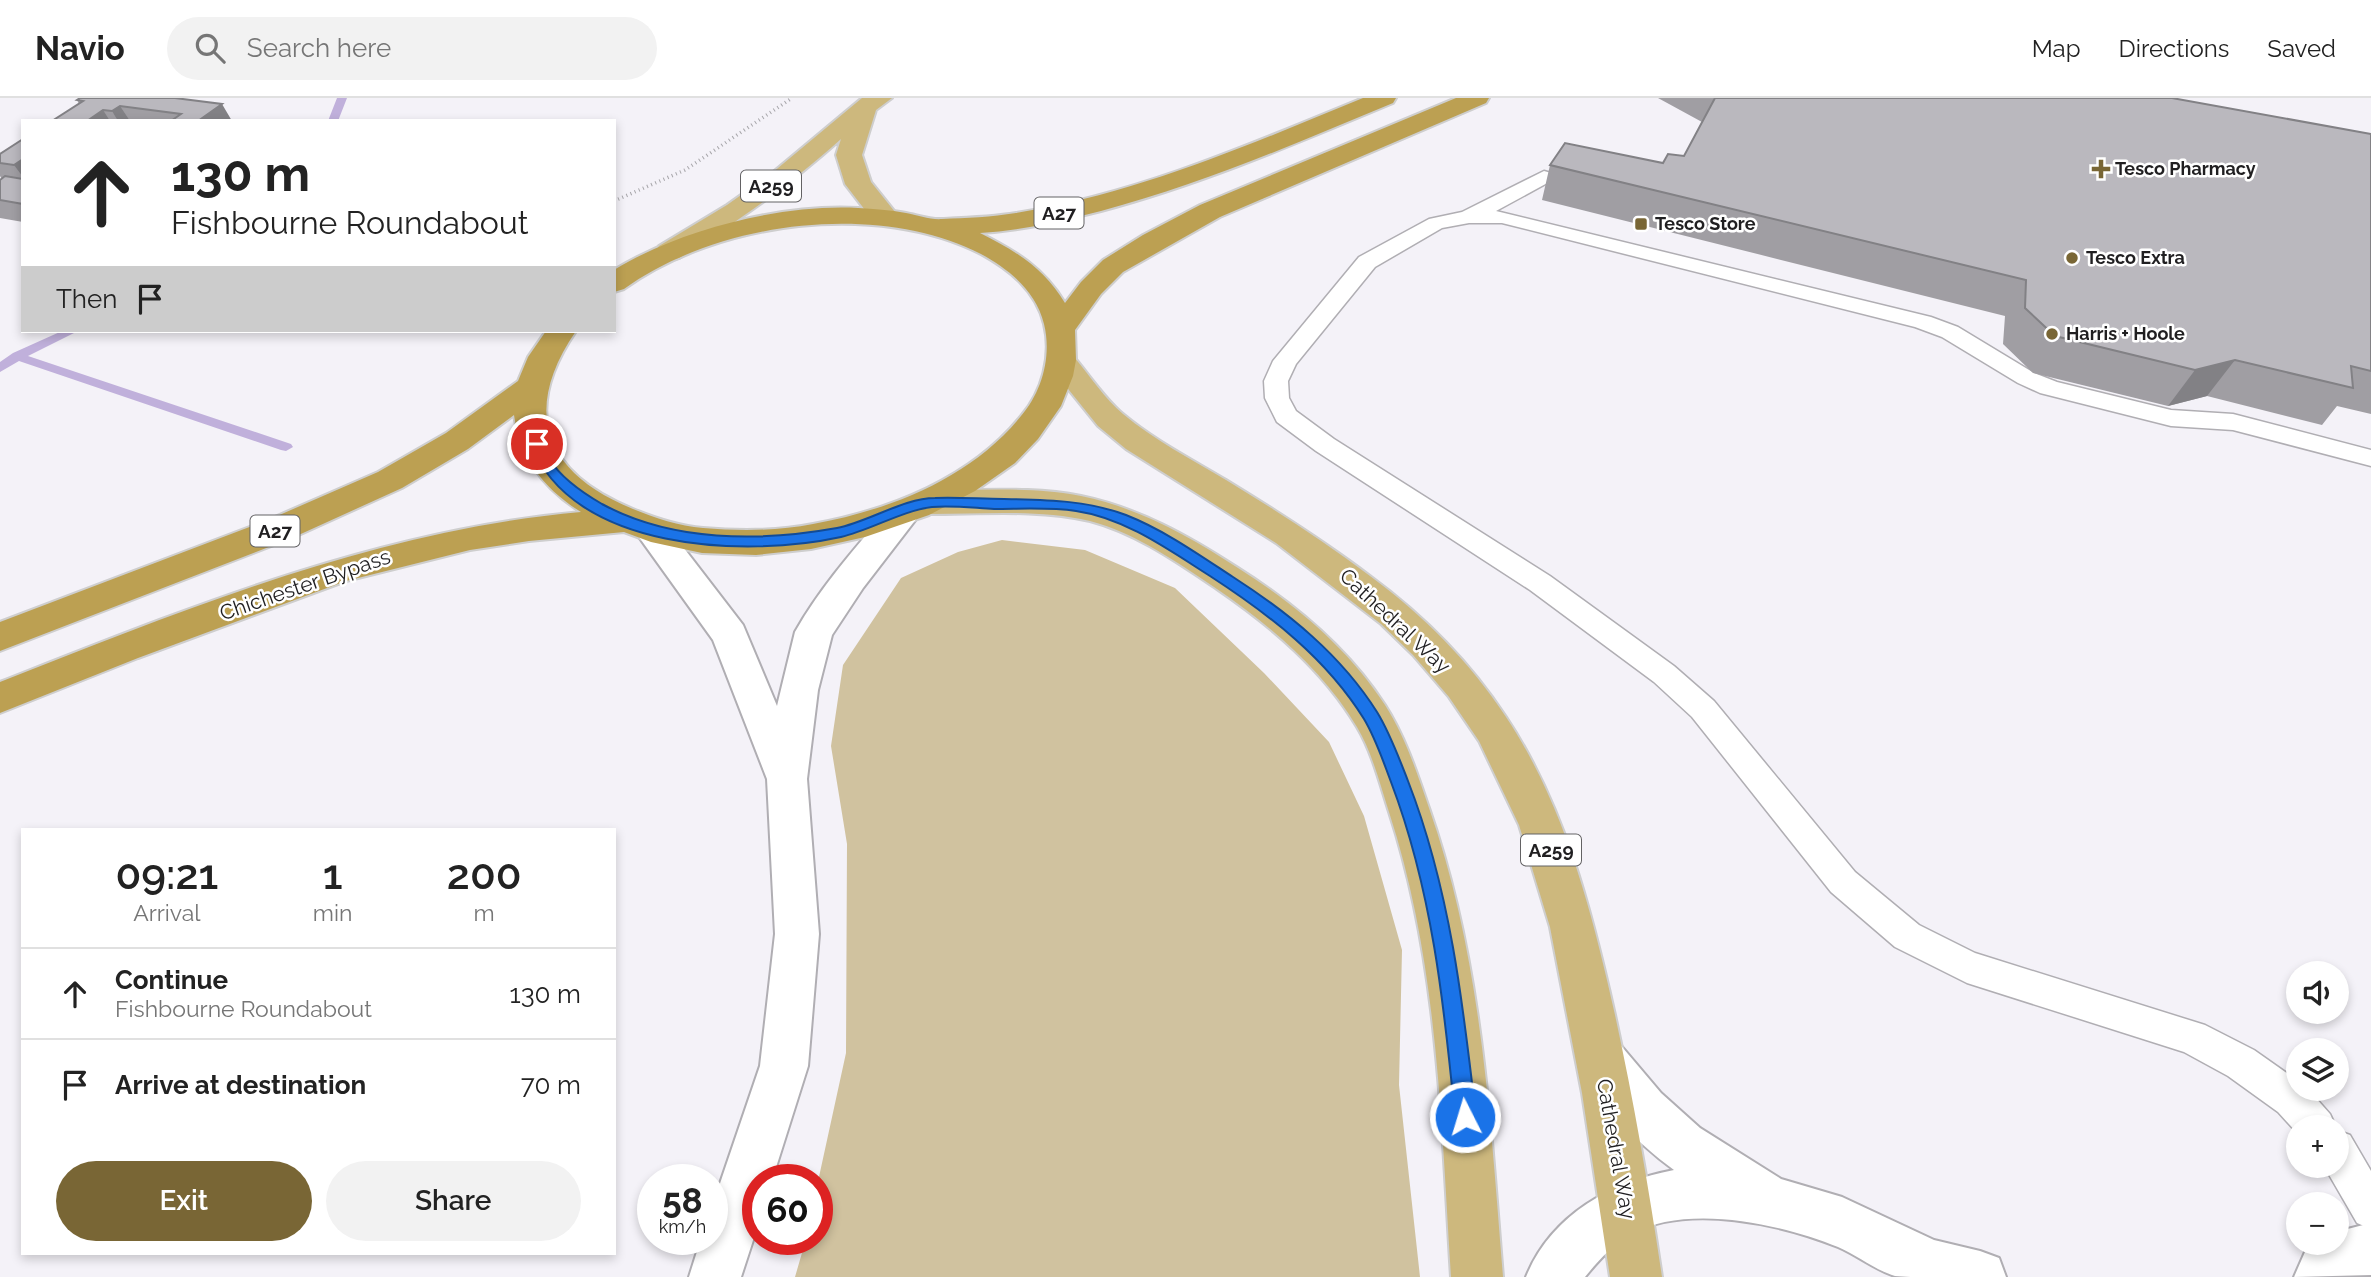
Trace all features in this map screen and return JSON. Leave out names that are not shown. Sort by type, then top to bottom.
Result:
[{"type":"highway","name":"A27","points":[[937,226],[1021,221],[1111,202],[1295,135],[1384,98]]},
{"type":"highway","points":[[1061,329],[1091,288],[1113,266],[1153,241],[1210,211],[1477,98]]},
{"type":"highway","points":[[559,333],[548,347],[531,387],[530,425],[545,463],[576,495],[636,526],[709,540],[775,541],[841,532],[917,508],[982,472],[1023,438],[1049,401],[1063,364],[1061,329],[1047,295],[1021,265],[983,243],[937,226],[885,217],[813,217],[739,229],[669,252],[616,282]]},
{"type":"highway","name":"A27","points":[[0,637],[280,529],[390,480],[457,442],[531,387]]},
{"type":"highway","name":"Chichester Bypass","points":[[0,698],[125,648],[339,570],[418,549],[529,529],[636,526]]},
{"type":"main road","name":"A259","points":[[872,102],[849,155],[858,184],[885,217]]},
{"type":"main road","name":"A259","points":[[669,252],[737,211],[781,179],[872,102]]},
{"type":"main road","name":"Cathedral Way","points":[[1063,364],[1110,419],[1137,442],[1340,569],[1427,646],[1460,682],[1497,735],[1521,777],[1551,851],[1575,933],[1627,1208],[1636,1277]]},
{"type":"main road","points":[[917,508],[1076,506],[1120,518],[1146,530],[1236,583],[1292,626],[1334,669],[1372,718],[1412,813],[1433,885],[1442,929],[1464,1094],[1477,1277]]},
{"type":"street","points":[[715,1277],[783,1066],[797,934],[787,779],[799,690],[814,632],[850,579],[917,508]]},
{"type":"street","points":[[636,526],[730,635],[787,779]]},
{"type":"street","points":[[1600,1057],[1629,1094],[1696,1156],[1771,1200],[1844,1224],[1937,1273]]},
{"type":"street","points":[[1552,1277],[1577,1242],[1594,1226],[1627,1208],[1662,1196],[1690,1192],[1771,1200]]},
{"type":"street","points":[[2320,1277],[2323,1269],[2353,1250],[2371,1249]]},
{"type":"lane","points":[[1469,216],[1544,177]]},
{"type":"lane","points":[[2305,1115],[2291,1099],[2241,1063],[2192,1037],[1966,967],[1907,936],[1843,882],[1703,709],[1664,674],[1550,590],[1325,445],[1286,416],[1277,398],[1276,381],[1285,361],[1367,262],[1437,223],[1469,216],[1502,217],[1923,322],[1950,332],[2026,378],[2049,388],[2171,418],[2233,422],[2371,458]]},
{"type":"lane","points":[[2349,1171],[2371,1209]]},
{"type":"path","points":[[616,200],[644,192],[708,159],[792,98]]},
{"type":"shaded area","points":[[1002,540],[1085,550],[1175,588],[1264,673],[1329,742],[1364,816],[1402,950],[1399,1085],[1420,1277],[795,1277],[801,1255],[833,1255],[833,1164],[822,1164],[846,1053],[847,844],[831,746],[843,665],[901,578],[958,552]]},
{"type":"building","points":[[175,98],[222,104],[201,119],[174,119],[181,114],[120,106],[112,111],[103,110],[90,119],[55,119],[83,101],[77,100]]},
{"type":"building","name":"Tesco Extra","points":[[1715,98],[2172,98],[2371,134],[2371,371],[2351,366],[2353,388],[2235,360],[2195,370],[2055,336],[2025,308],[2026,280],[1550,165],[1565,143],[1663,163],[1668,154],[1684,156]]},
{"type":"building","points":[[21,140],[21,160],[14,165],[0,163],[0,154]]},
{"type":"building","points":[[5,176],[21,179],[21,204],[0,200],[0,180]]},
{"type":"waterway","points":[[334,119],[342,98]]},
{"type":"waterway","points":[[17,356],[68,333]]},
{"type":"waterway","points":[[0,368],[17,356]]},
{"type":"waterway","points":[[17,356],[286,447]]},
{"type":"place","name":"Tesco Pharmacy","points":[[2101,169]]},
{"type":"place","name":"Tesco Store","points":[[1641,224]]},
{"type":"place","name":"Tesco Extra","points":[[2072,258]]},
{"type":"place","name":"Harris + Hoole","points":[[2052,334]]},
{"type":"route","points":[[537,444],[545,463],[576,495],[622,521],[650,530],[709,540],[775,541],[841,532],[930,502],[1076,506],[1120,518],[1146,530],[1236,583],[1310,641],[1372,718],[1387,750],[1412,813],[1433,885],[1455,1013],[1465,1117]]}]
